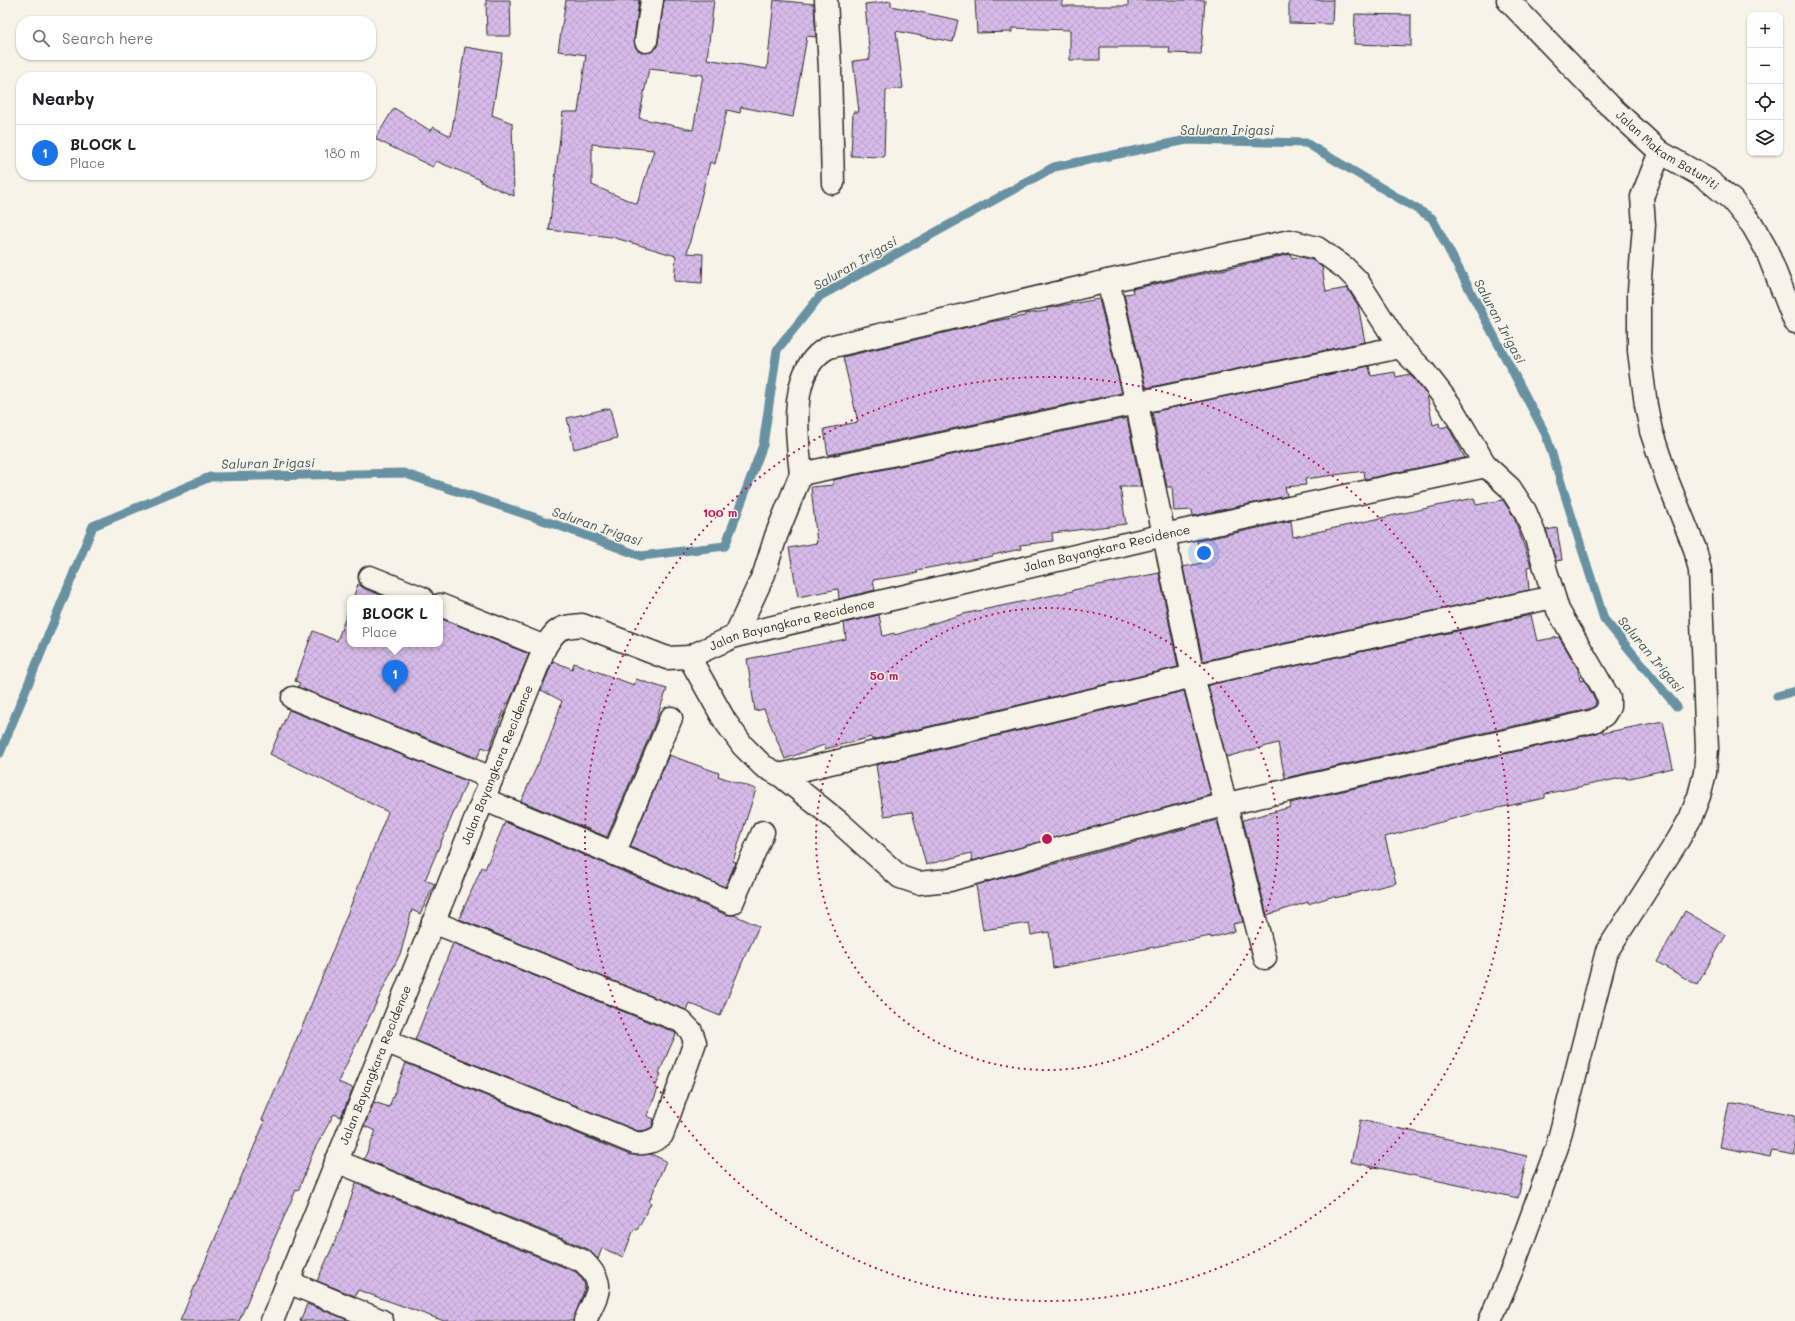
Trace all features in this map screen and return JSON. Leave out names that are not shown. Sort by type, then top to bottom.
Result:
[{"type":"street","points":[[646,41],[652,0]]},
{"type":"street","points":[[826,0],[830,69],[833,183]]},
{"type":"street","name":"Jalan Makam Baturiti","points":[[1508,0],[1604,100],[1660,152],[1707,178],[1732,200],[1753,226],[1766,249],[1795,322]]},
{"type":"street","points":[[1490,1321],[1513,1267],[1557,1146],[1607,951],[1690,819],[1699,796],[1705,773],[1707,749],[1700,571],[1695,549],[1668,482],[1651,431],[1639,351],[1639,291],[1644,225],[1642,197],[1660,152]]},
{"type":"street","points":[[689,657],[725,721],[743,746],[763,766],[780,775],[839,822],[900,877],[918,883],[950,880],[1065,847],[1227,804],[1594,721],[1604,716],[1608,707],[1609,698],[1590,663],[1580,649],[1553,597],[1536,538],[1524,511],[1510,488],[1486,466],[1450,405],[1423,370],[1400,347],[1357,280],[1345,268],[1317,248],[1290,241],[1108,281],[829,347],[818,352],[809,364],[799,393],[797,409],[797,440],[801,474],[776,536],[764,574],[735,636]]},
{"type":"street","points":[[1108,281],[1137,404],[1193,676],[1227,804],[1265,958]]},
{"type":"street","points":[[801,474],[1137,404],[1400,347]]},
{"type":"street","name":"Jalan Bayangkara Recidence","points":[[272,1321],[545,647],[555,631],[567,626],[582,625],[667,658],[689,657],[735,636],[1164,535],[1486,466]]},
{"type":"street","points":[[370,577],[415,595]]},
{"type":"street","points":[[780,775],[1193,676],[1553,597]]},
{"type":"street","points":[[443,606],[545,647]]},
{"type":"street","points":[[293,698],[492,778]]},
{"type":"street","points":[[614,854],[671,718]]},
{"type":"street","points":[[483,799],[741,907],[762,832]]},
{"type":"street","points":[[385,1041],[635,1144],[643,1144],[654,1141],[662,1135],[695,1042],[691,1032],[681,1021],[433,922]]},
{"type":"street","points":[[336,1161],[583,1261],[597,1276],[599,1288],[585,1321]]},
{"type":"street","points":[[288,1282],[382,1321]]},
{"type":"building","points":[[486,0],[510,0],[511,36],[487,36]]},
{"type":"building","points":[[566,0],[639,0],[634,40],[638,51],[645,53],[651,52],[656,48],[658,43],[664,0],[714,0],[707,59],[767,69],[774,0],[814,4],[816,37],[807,36],[793,117],[741,107],[740,113],[727,110],[715,164],[710,162],[687,253],[703,254],[702,283],[674,281],[676,256],[612,237],[549,230],[563,112],[578,112],[586,55],[558,51]],"holes":[[[649,69],[703,75],[693,130],[639,118]],[[592,144],[654,150],[637,204],[592,185]]]},
{"type":"building","points":[[975,0],[1062,0],[1062,6],[1128,6],[1128,0],[1205,0],[1201,54],[1169,53],[1170,47],[1100,47],[1100,60],[1070,60],[1070,30],[1012,28],[1012,32],[977,33]]},
{"type":"building","points":[[1289,0],[1333,0],[1332,24],[1289,23]]},
{"type":"building","points":[[891,1],[891,6],[958,20],[953,42],[896,31],[903,88],[886,90],[884,157],[851,156],[853,112],[859,112],[853,61],[870,59],[865,4]]},
{"type":"building","points":[[1355,14],[1411,15],[1411,46],[1354,44]]},
{"type":"building","points":[[465,47],[502,53],[492,115],[512,123],[514,196],[436,161],[433,167],[376,139],[394,108],[431,131],[433,127],[451,136]]},
{"type":"building","points":[[1290,254],[1292,258],[1301,257],[1312,260],[1322,267],[1326,292],[1347,288],[1358,305],[1365,342],[1146,388],[1124,294],[1133,293],[1132,289]]},
{"type":"building","points":[[1099,299],[1122,393],[828,455],[824,429],[858,422],[843,357],[989,322],[1047,311],[1047,308]]},
{"type":"building","points":[[1369,366],[1371,376],[1395,372],[1396,377],[1410,374],[1427,395],[1433,425],[1439,423],[1440,428],[1448,426],[1465,458],[1365,479],[1364,471],[1305,479],[1306,485],[1285,487],[1287,496],[1193,516],[1192,510],[1174,511],[1172,487],[1167,487],[1152,412]]},
{"type":"building","points":[[610,408],[617,438],[574,449],[567,418]]},
{"type":"building","points":[[1127,418],[1141,487],[1120,487],[1126,524],[1052,533],[1053,541],[1020,545],[1021,549],[993,556],[917,570],[918,573],[873,580],[875,590],[839,599],[838,589],[798,597],[789,548],[817,543],[811,487],[833,485],[833,480]]},
{"type":"building","points":[[1474,498],[1476,505],[1503,500],[1514,517],[1531,566],[1527,567],[1529,590],[1203,661],[1183,567],[1202,563],[1197,541],[1291,521],[1293,537]]},
{"type":"building","points":[[1557,528],[1562,560],[1556,561],[1546,530]]},
{"type":"building","points":[[1159,573],[1178,667],[872,740],[871,737],[825,749],[824,745],[785,759],[764,709],[755,711],[747,659],[846,639],[844,623],[879,615],[883,636],[894,633],[895,635],[963,614]]},
{"type":"building","points":[[358,584],[365,589],[381,595],[354,595]]},
{"type":"building","points":[[347,614],[347,647],[443,647],[443,619],[529,654],[509,703],[507,703],[489,750],[482,747],[477,758],[298,687],[300,683],[295,681],[313,631],[337,641]]},
{"type":"building","points":[[1531,615],[1537,641],[1559,637],[1578,669],[1580,681],[1584,680],[1596,701],[1595,706],[1589,709],[1285,778],[1278,743],[1226,757],[1208,685]]},
{"type":"building","points":[[553,661],[572,669],[574,663],[634,685],[636,679],[667,689],[654,725],[607,837],[521,801],[549,740],[562,701],[541,690]]},
{"type":"building","points":[[1184,691],[1211,795],[972,861],[971,853],[926,865],[912,812],[884,816],[876,765]]},
{"type":"building","points":[[289,710],[467,781],[425,880],[435,884],[420,914],[412,910],[401,952],[338,1082],[353,1088],[341,1117],[334,1114],[314,1150],[298,1191],[296,1190],[239,1321],[180,1321],[265,1121],[262,1120],[307,1015],[388,812],[270,754]]},
{"type":"building","points":[[1663,721],[1673,768],[1626,779],[1626,777],[1545,794],[1545,798],[1475,813],[1385,837],[1396,883],[1335,898],[1334,896],[1308,904],[1308,902],[1267,915],[1243,820],[1291,807],[1290,803],[1597,733],[1603,730],[1603,733]]},
{"type":"building","points":[[669,755],[719,773],[718,776],[756,789],[733,861],[736,862],[725,887],[630,847]]},
{"type":"building","points":[[1217,820],[1243,922],[1233,924],[1235,931],[1211,938],[1211,936],[1173,943],[1053,968],[1049,932],[1031,935],[1029,923],[983,930],[976,885]]},
{"type":"building","points":[[505,822],[727,915],[734,915],[759,926],[720,1016],[689,1003],[686,1010],[459,919],[482,867],[485,869]]},
{"type":"building","points":[[1685,911],[1726,935],[1697,985],[1657,962]]},
{"type":"building","points":[[453,943],[674,1032],[676,1034],[659,1073],[661,1074],[655,1088],[658,1089],[647,1116],[654,1119],[652,1127],[646,1130],[638,1131],[415,1040]]},
{"type":"building","points":[[406,1063],[630,1155],[651,1154],[666,1161],[649,1202],[651,1203],[637,1230],[634,1229],[623,1257],[602,1248],[598,1259],[588,1249],[364,1159],[376,1131],[364,1126],[374,1102],[389,1107]]},
{"type":"building","points":[[1729,1102],[1795,1115],[1795,1155],[1772,1151],[1770,1157],[1720,1147]]},
{"type":"building","points":[[1360,1120],[1527,1156],[1518,1198],[1351,1162]]},
{"type":"building","points":[[356,1183],[576,1272],[584,1282],[585,1288],[573,1321],[444,1321],[358,1290],[355,1296],[317,1281],[341,1228]]},
{"type":"building","points":[[307,1304],[346,1319],[345,1321],[300,1321]]},
{"type":"waterway","name":"Saluran Irigasi","points":[[0,753],[93,526],[210,477],[403,473],[560,526],[641,556],[725,546],[763,445],[777,350],[820,296],[1054,167],[1187,140],[1306,143],[1432,218],[1546,435],[1604,619],[1677,707]]},
{"type":"waterway","name":"Saluran Irigasi","points":[[1777,696],[1795,691]]},
{"type":"place","name":"BLOCK L","points":[[395,693]]}]
